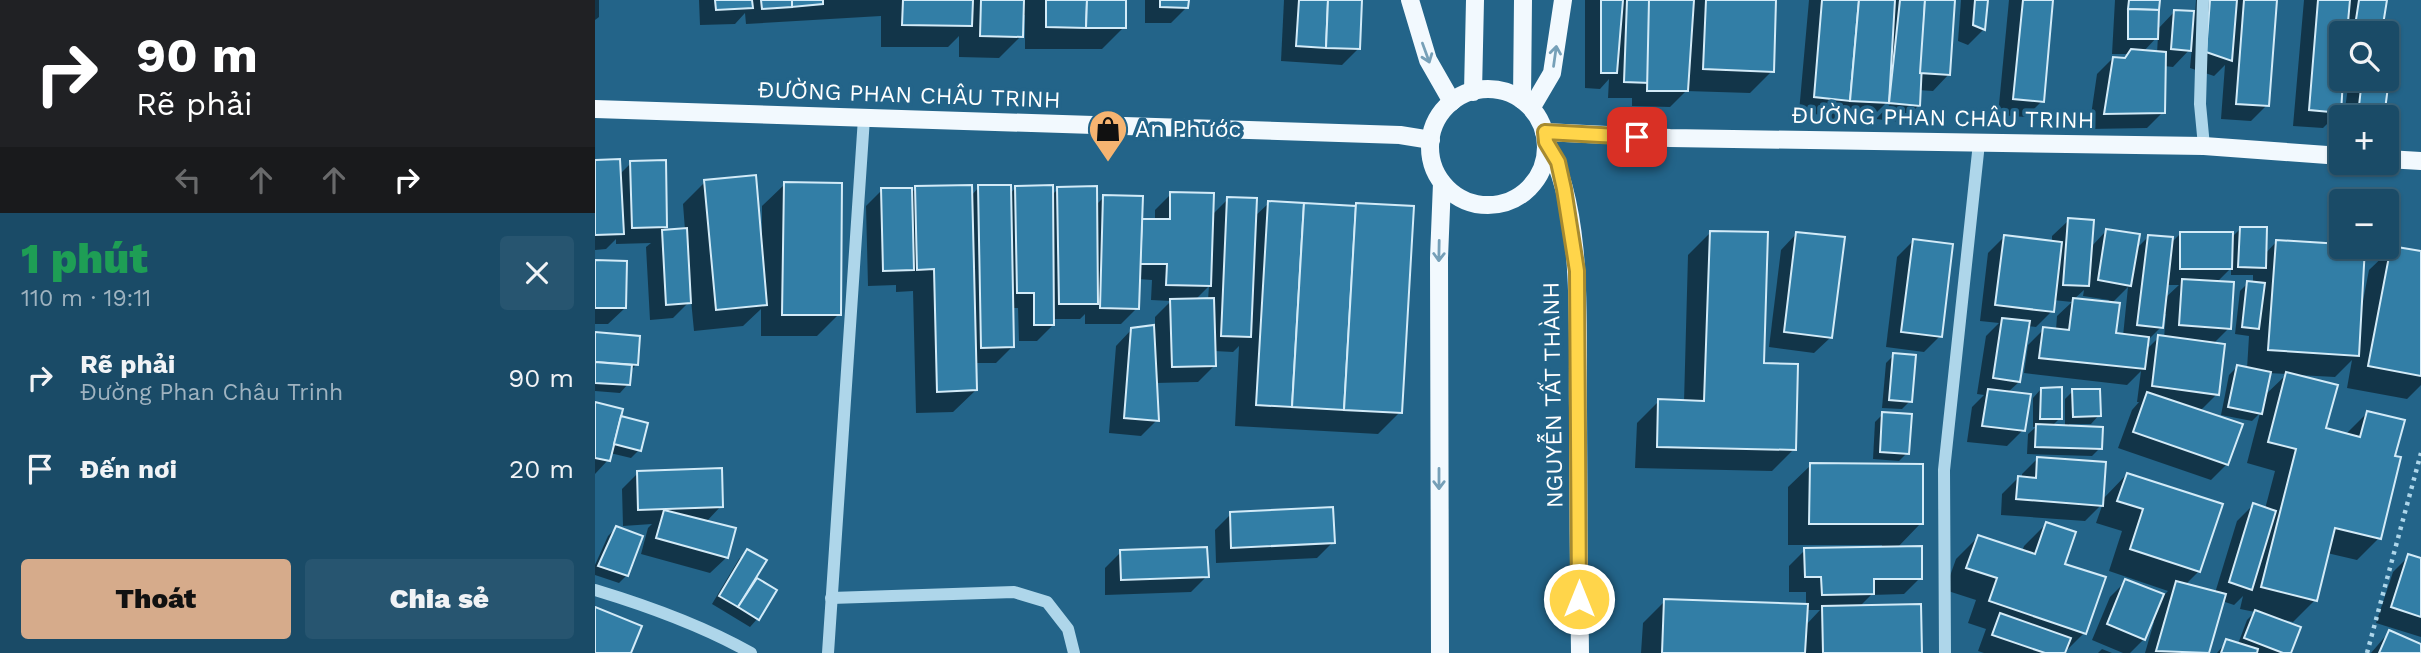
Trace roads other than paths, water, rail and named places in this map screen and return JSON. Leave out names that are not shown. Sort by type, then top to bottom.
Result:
[{"type":"main road","points":[[1410,0],[1428,60],[1452,102]]},
{"type":"main road","points":[[1473,92],[1475,0]]},
{"type":"main road","points":[[1523,0],[1527,104]]},
{"type":"main road","points":[[1527,104],[1552,73],[1563,0]]},
{"type":"main road","points":[[1480,89],[1498,89],[1516,95],[1541,121],[1546,158],[1540,175],[1528,190],[1513,200],[1495,205],[1475,204],[1456,197],[1442,183],[1433,165],[1431,140],[1434,125],[1444,108],[1460,96],[1473,92],[1480,89]]},
{"type":"main road","name":"ĐƯỜNG PHAN CHÂU TRINH","points":[[595,109],[1400,135],[1431,140]]},
{"type":"main road","name":"ĐƯỜNG PHAN CHÂU TRINH","points":[[1545,137],[2204,146],[2329,155]]},
{"type":"main road","name":"NGUYỄN TẤT THÀNH","points":[[1545,137],[1558,162],[1577,271],[1580,653]]},
{"type":"main road","points":[[2399,160],[2421,161]]},
{"type":"main road","points":[[1440,653],[1439,257],[1442,183]]},
{"type":"street","points":[[2203,0],[2200,104],[2204,146]]},
{"type":"street","points":[[828,653],[864,118]]},
{"type":"street","points":[[1945,653],[1944,470],[1979,143]]},
{"type":"street","points":[[595,590],[725,638],[751,653]]},
{"type":"street","points":[[831,598],[1014,592],[1047,602],[1068,629],[1073,653]]},
{"type":"place","name":"An Phước","points":[[1108,163]]}]
